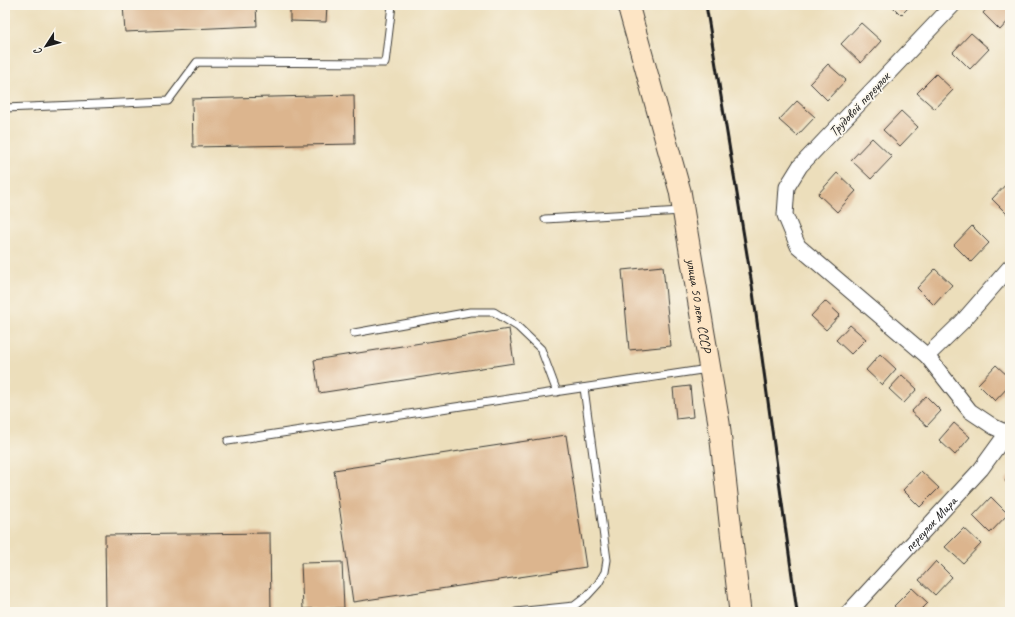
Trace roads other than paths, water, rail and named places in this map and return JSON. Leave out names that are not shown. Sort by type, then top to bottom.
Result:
[{"type":"street","name":"улица 50 лет СССР","points":[[628,5],[680,191],[684,211],[719,424],[740,612]]},
{"type":"street","name":"Трудовой переулок","points":[[785,215],[787,187],[800,166],[953,5]]},
{"type":"street","name":"переулок Мира","points":[[785,215],[798,246],[927,356],[970,411],[994,427],[1008,431],[981,469],[849,612]]},
{"type":"street","points":[[927,356],[962,322],[1010,267]]},
{"type":"lane","points":[[5,108],[168,101],[196,62],[385,63],[392,5]]},
{"type":"lane","points":[[545,219],[684,211]]},
{"type":"lane","points":[[354,333],[470,312],[494,312],[518,327],[541,349],[557,392]]},
{"type":"lane","points":[[228,441],[710,369]]},
{"type":"lane","points":[[516,612],[574,606],[587,596],[598,584],[605,572],[607,560],[584,388]]},
{"type":"railway","points":[[706,5],[752,285],[797,612]]}]
